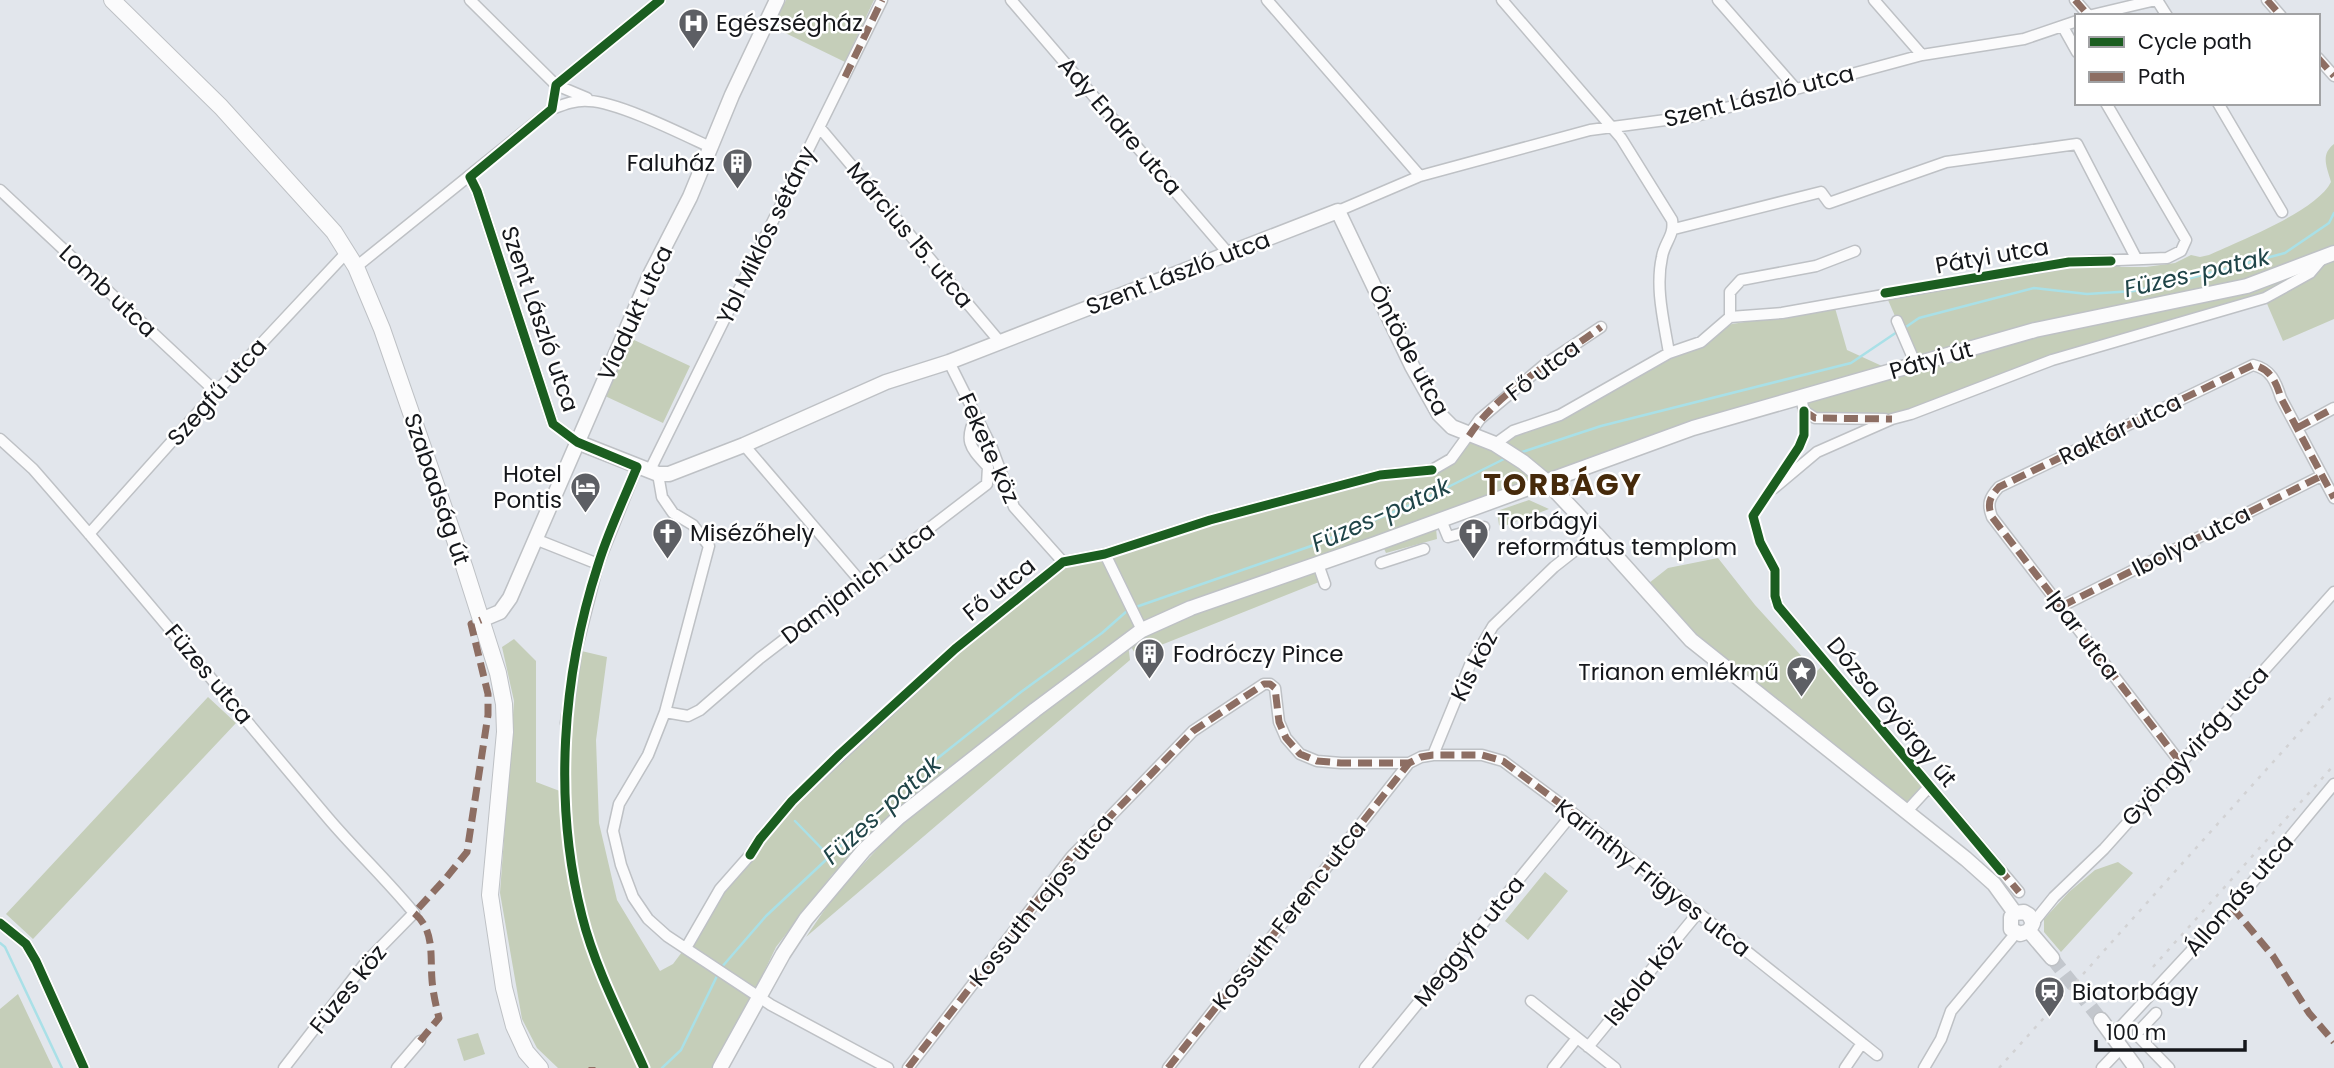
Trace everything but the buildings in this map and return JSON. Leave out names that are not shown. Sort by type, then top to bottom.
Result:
[{"type":"main road","name":"Szabadság út","points":[[112,0],[221,107],[334,232],[356,267],[382,329],[498,673],[504,704],[505,732],[490,895],[504,988],[514,1026],[526,1052],[540,1068]]},
{"type":"street","points":[[470,0],[556,85],[591,100],[628,111],[710,147]]},
{"type":"street","points":[[552,109],[556,85],[660,0]]},
{"type":"street","name":"Viadukt utca","points":[[481,620],[493,616],[505,606],[651,273],[690,197],[732,95],[777,0]]},
{"type":"street","name":"Ybl Miklós sétány","points":[[566,723],[577,647],[598,564],[648,471],[882,0]]},
{"type":"street","name":"Ady Endre utca","points":[[1011,0],[1228,253]]},
{"type":"street","points":[[1267,0],[1420,176]]},
{"type":"street","points":[[1502,0],[1613,128],[1672,220],[1674,229],[1662,256],[1660,289],[1669,352]]},
{"type":"street","points":[[1718,0],[1796,89]]},
{"type":"street","points":[[1874,0],[1922,55]]},
{"type":"street","points":[[2075,0],[2086,14]]},
{"type":"street","points":[[2097,14],[2157,0]]},
{"type":"street","points":[[2267,0],[2279,14]]},
{"type":"street","name":"Szent László utca","points":[[470,177],[477,191],[552,424],[577,442],[648,471],[669,474],[694,466],[886,383],[949,362],[1338,211],[1420,176],[1590,130],[1696,116],[1922,55],[2024,39],[2075,22]]},
{"type":"street","points":[[2063,27],[2075,48]]},
{"type":"street","points":[[2320,60],[2334,76]]},
{"type":"street","points":[[356,267],[552,109],[572,102],[591,100]]},
{"type":"street","name":"Pátyi utca","points":[[1730,317],[1782,313],[2069,262],[2167,258],[2181,251],[2186,240],[2107,105]]},
{"type":"street","points":[[2219,105],[2282,212]]},
{"type":"street","name":"Március 15. utca","points":[[820,128],[1000,342]]},
{"type":"street","points":[[1674,229],[1821,192],[1829,203],[1946,162],[2077,144],[2136,258]]},
{"type":"street","name":"Lomb utca","points":[[0,190],[216,392]]},
{"type":"street","name":"Öntöde utca","points":[[1338,211],[1412,366],[1439,414],[1451,427],[1500,447],[1546,481]]},
{"type":"street","points":[[1500,447],[1513,431],[1560,415],[1669,352],[1701,342],[1730,317],[1730,292],[1741,280],[1816,265],[1855,251]]},
{"type":"street","name":"Szegfű utca","points":[[89,534],[216,392],[347,252]]},
{"type":"street","points":[[1774,488],[1817,452],[1892,419],[2071,355],[2265,298],[2310,273],[2327,256]]},
{"type":"street","name":"Pátyi út","points":[[1546,481],[1693,428],[2035,330],[2247,286],[2327,256]]},
{"type":"street","points":[[1897,321],[1916,365]]},
{"type":"street","name":"Fő utca","points":[[685,948],[720,889],[792,802],[955,649],[1063,562],[1105,554],[1210,520],[1380,475],[1432,470],[1451,459],[1480,419],[1544,365],[1601,327]]},
{"type":"street","name":"Fekete köz","points":[[949,362],[992,448],[1014,507],[1063,562]]},
{"type":"street","name":"Raktár utca","points":[[1988,506],[1990,496],[1999,487],[2253,365],[2263,367],[2276,382],[2297,428]]},
{"type":"street","points":[[1801,398],[1804,411],[1815,418],[1892,419]]},
{"type":"street","points":[[2334,408],[2297,428],[2334,498]]},
{"type":"street","name":"Damjanich utca","points":[[665,712],[688,716],[700,710],[760,658],[987,484],[988,467],[970,446],[969,430],[976,416]]},
{"type":"street","name":"Füzes utca","points":[[0,439],[33,469],[330,821],[414,913]]},
{"type":"street","points":[[744,445],[861,582]]},
{"type":"street","points":[[648,471],[673,513],[693,526],[709,546],[665,712],[648,755],[619,804],[613,831],[621,865],[633,897],[648,919],[713,967],[785,1014],[888,1068]]},
{"type":"street","name":"Ibolya utca","points":[[2062,606],[2321,476]]},
{"type":"street","points":[[720,1068],[783,954],[806,919],[873,841],[899,817],[1139,624],[1318,564],[1546,481]]},
{"type":"street","name":"Dózsa György út","points":[[1546,481],[1691,640],[1906,812],[2019,892]]},
{"type":"street","name":"Ipar utca","points":[[1988,506],[1992,517],[2180,762]]},
{"type":"street","points":[[1441,520],[1448,537],[1484,527]]},
{"type":"street","name":"Kis köz","points":[[1433,755],[1470,665],[1493,626],[1553,567],[1596,534]]},
{"type":"street","points":[[535,538],[598,564]]},
{"type":"street","points":[[1381,563],[1424,549]]},
{"type":"street","points":[[1105,554],[1139,624]]},
{"type":"street","points":[[1318,564],[1325,584]]},
{"type":"street","name":"Dózsa György út","points":[[1775,570],[1775,596],[1778,606],[1929,787],[1996,876],[2003,894],[2023,922],[2052,958]]},
{"type":"street","name":"Gyöngyvirág utca","points":[[2023,922],[2054,897],[2104,849],[2334,593]]},
{"type":"street","name":"Kossuth Lajos utca","points":[[908,1068],[1080,848],[1193,732],[1258,687],[1270,684],[1275,688],[1279,722],[1286,738],[1300,754],[1317,761],[1341,763],[1409,763]]},
{"type":"street","name":"Karinthy Frigyes utca","points":[[1409,763],[1433,755],[1482,755],[1503,761],[1573,813],[1877,1055]]},
{"type":"street","name":"Kossuth Ferenc utca","points":[[1168,1068],[1409,763]]},
{"type":"street","name":"Állomás utca","points":[[2113,1035],[2232,907],[2334,784]]},
{"type":"street","name":"Dózsa György út","points":[[1906,812],[1929,787]]},
{"type":"street","name":"Meggyfa utca","points":[[1365,1068],[1573,813]]},
{"type":"street","name":"Füzes köz","points":[[284,1068],[366,962],[414,913]]},
{"type":"street","name":"Iskola köz","points":[[1588,1047],[1697,914]]},
{"type":"street","points":[[1924,1068],[1941,1039],[1951,1011],[2023,922]]},
{"type":"street","points":[[0,923],[26,944],[36,961],[84,1068]]},
{"type":"street","points":[[1531,1001],[1615,1068]]},
{"type":"street","points":[[2156,1013],[2138,1032],[2138,1036],[2169,1068]]},
{"type":"street","points":[[2101,1020],[2136,1068]]},
{"type":"street","points":[[1553,1068],[1577,1038]]},
{"type":"street","points":[[397,1068],[420,1041]]},
{"type":"street","points":[[1844,1068],[1862,1043]]},
{"type":"street","points":[[2102,1068],[2122,1048]]},
{"type":"green space","points":[[786,0],[874,0],[845,62],[773,27]]},
{"type":"green space","points":[[2334,144],[2334,319],[2283,341],[2265,299],[2071,355],[1911,414],[1815,418],[1801,398],[1916,365],[1885,293],[2111,261],[2121,267],[2146,267],[2175,263],[2191,255],[2209,255],[2276,224],[2323,193],[2331,182],[2326,157]]},
{"type":"green space","points":[[1835,308],[1847,350],[1882,366],[1541,476],[1546,481],[1186,604],[895,813],[832,875],[776,947],[718,1068],[558,1068],[537,1048],[522,1019],[500,893],[514,701],[502,647],[514,639],[536,661],[536,782],[565,793],[567,710],[573,649],[607,657],[596,740],[599,823],[617,900],[660,971],[673,964],[685,948],[720,889],[840,754],[1063,562],[1380,476],[1432,470],[1469,436],[1532,468],[1502,438],[1732,324]]},
{"type":"green space","points":[[632,339],[690,366],[663,423],[605,396]]},
{"type":"green space","points":[[1529,500],[1549,509],[1502,527],[1499,525],[1497,511]]},
{"type":"green space","points":[[1436,528],[1437,539],[1386,553],[1381,542]]},
{"type":"green space","points":[[1718,558],[1755,605],[1816,672],[1825,663],[1929,787],[1906,812],[1691,640],[1644,587],[1668,568]]},
{"type":"green space","points":[[1315,569],[1319,582],[1136,655],[1127,640],[1233,594]]},
{"type":"green space","points":[[1128,644],[1130,660],[806,937],[834,896],[903,821]]},
{"type":"green space","points":[[208,697],[236,723],[33,939],[6,914]]},
{"type":"green space","points":[[2118,862],[2133,873],[2061,952],[2044,932],[2044,919],[2069,892],[2095,870]]},
{"type":"green space","points":[[1545,872],[1568,891],[1528,940],[1505,921]]},
{"type":"green space","points":[[18,994],[53,1068],[0,1068],[0,1009]]},
{"type":"green space","points":[[478,1033],[485,1054],[464,1061],[457,1039]]},
{"type":"waterway","name":"Füzes-patak","points":[[1903,329],[1919,318],[2034,288],[2087,294],[2134,291],[2285,253],[2329,223],[2334,213]]},
{"type":"waterway","name":"Füzes-patak","points":[[1519,453],[1601,426],[1851,363],[1897,332]]},
{"type":"waterway","name":"Füzes-patak","points":[[1133,608],[1314,545],[1420,501],[1506,458]]},
{"type":"waterway","name":"Füzes-patak","points":[[721,968],[766,916],[919,773],[1127,611]]},
{"type":"waterway","points":[[795,821],[830,857]]},
{"type":"waterway","name":"Füzes-patak","points":[[0,943],[5,947],[62,1068]]},
{"type":"waterway","name":"Füzes-patak","points":[[662,1068],[681,1050],[718,974]]},
{"type":"tunnel","points":[[2052,958],[2101,1020]]},
{"type":"railway","points":[[1999,1068],[2334,694]]},
{"type":"railway","points":[[2153,967],[2334,765]]},
{"type":"marked path","points":[[845,77],[882,0]]},
{"type":"marked path","points":[[2075,0],[2087,14]]},
{"type":"marked path","points":[[2267,0],[2279,14]]},
{"type":"marked path","points":[[2320,60],[2334,76]]},
{"type":"marked path","points":[[1469,436],[1482,419],[1513,389],[1601,327]]},
{"type":"marked path","points":[[2180,762],[1992,517],[1989,505],[1993,494],[1999,487],[2253,365],[2268,373],[2275,382],[2334,498]]},
{"type":"marked path","points":[[2297,428],[2334,408]]},
{"type":"marked path","points":[[1804,411],[1815,418],[1892,419]]},
{"type":"marked path","points":[[2062,606],[2321,476]]},
{"type":"marked path","points":[[420,1041],[439,1018],[432,985],[428,935],[421,920],[414,913],[467,852],[488,715],[488,694],[471,624],[481,620]]},
{"type":"marked path","points":[[908,1068],[1071,857],[1193,731],[1264,684],[1275,688],[1279,722],[1286,738],[1300,754],[1317,761],[1341,763],[1409,763],[1433,755],[1482,755],[1503,761],[1573,813]]},
{"type":"marked path","points":[[1168,1068],[1409,763]]},
{"type":"marked path","points":[[1999,868],[2019,892]]},
{"type":"marked path","points":[[2232,907],[2273,956],[2309,1013],[2334,1042]]},
{"type":"cycle path","points":[[644,1068],[587,935],[573,873],[565,785],[569,695],[576,651],[606,540],[637,467],[577,442],[553,424],[477,191],[470,177],[552,109],[556,85],[660,0]]},
{"type":"cycle path","points":[[1885,293],[2069,262],[2111,261]]},
{"type":"cycle path","points":[[1804,411],[1804,435],[1799,447],[1753,516],[1760,542],[1775,570],[1775,596],[1778,606],[2001,871]]},
{"type":"cycle path","points":[[750,855],[792,801],[840,754],[955,649],[1063,562],[1105,554],[1210,520],[1380,475],[1432,470]]},
{"type":"cycle path","points":[[0,923],[26,944],[36,961],[84,1068]]},
{"type":"place","name":"Egészségház","points":[[693,50]]},
{"type":"place","name":"Faluház","points":[[738,190]]},
{"type":"place","name":"Hotel Pontis","points":[[585,514]]},
{"type":"place","name":"Misézőhely","points":[[667,560]]},
{"type":"place","name":"Torbágyi református templom","points":[[1474,561]]},
{"type":"place","name":"Fodróczy Pince","points":[[1150,681]]},
{"type":"place","name":"Trianon emlékmű","points":[[1802,699]]},
{"type":"place","name":"Biatorbágy","points":[[2049,1019]]},
{"type":"district","name":"TORBÁGY","points":[[1563,485]]}]
